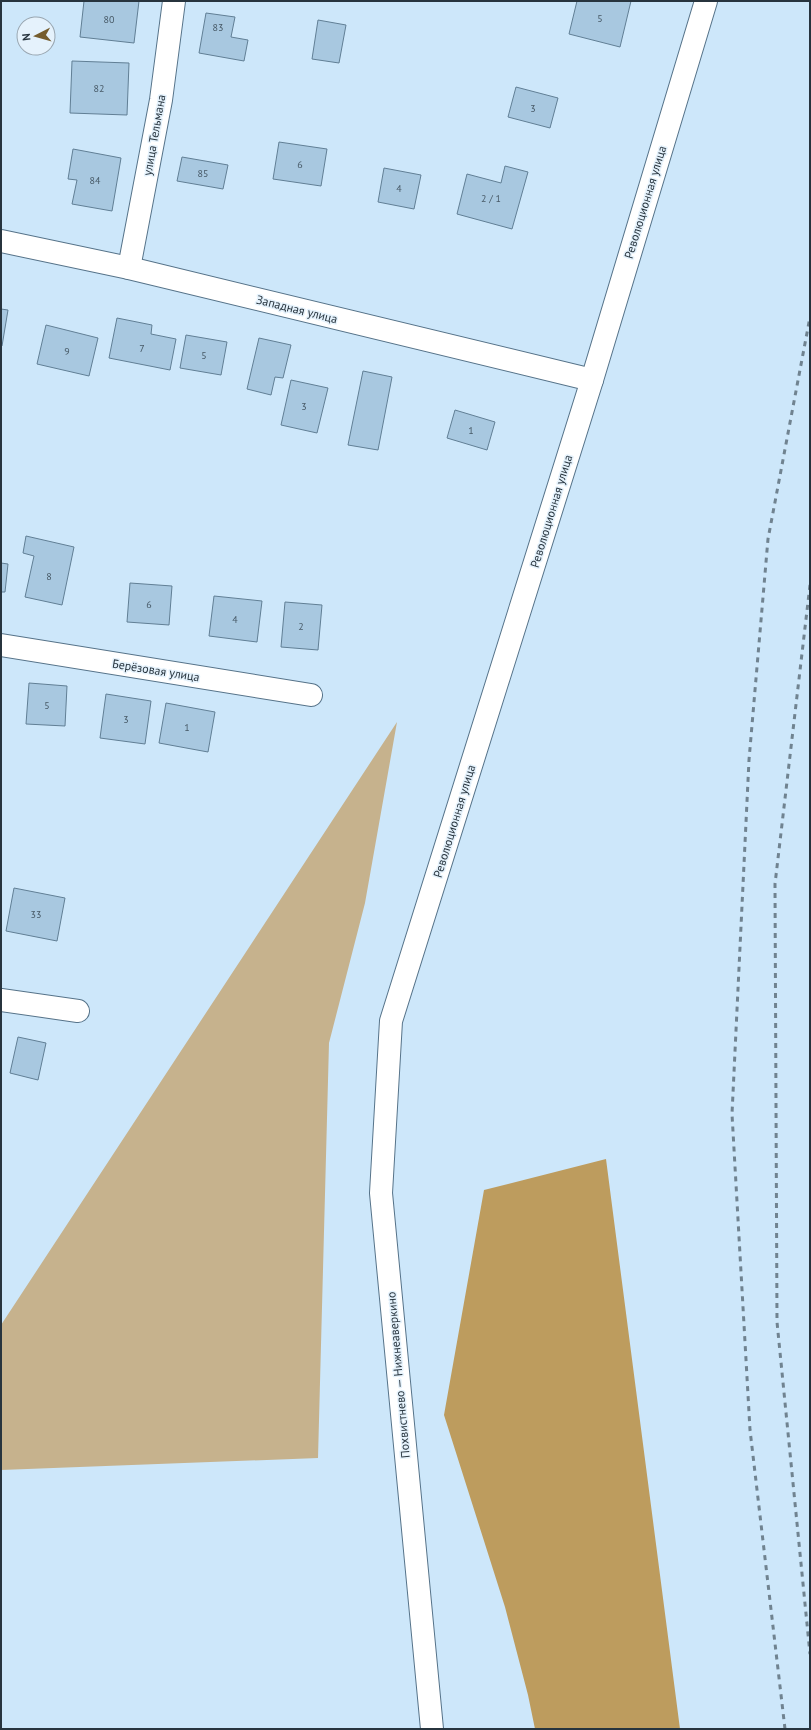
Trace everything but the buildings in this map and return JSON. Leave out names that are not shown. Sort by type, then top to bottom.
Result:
[{"type":"street","name":"улица Тельмана","points":[[129,268],[161,100],[174,1]]},
{"type":"street","name":"Революционная улица","points":[[391,1020],[592,380],[706,1]]},
{"type":"street","name":"Западная улица","points":[[1,241],[129,268],[592,380]]},
{"type":"street","name":"Берёзовая улица","points":[[1,644],[311,696]]},
{"type":"street","points":[[1,1000],[78,1011]]},
{"type":"street","name":"Похвистнево — Нижнеаверкино","points":[[391,1020],[380,1193],[432,1729]]},
{"type":"shaded area","points":[[397,722],[365,903],[329,1043],[318,1458],[1,1470],[1,1325]]},
{"type":"shaded area","points":[[606,1159],[680,1729],[535,1729],[528,1695],[505,1607],[444,1415],[484,1190]]},
{"type":"railway","points":[[785,1729],[750,1430],[732,1114],[749,760],[768,539],[810,317]]},
{"type":"railway","points":[[810,585],[775,884],[777,1322],[810,1654]]}]
